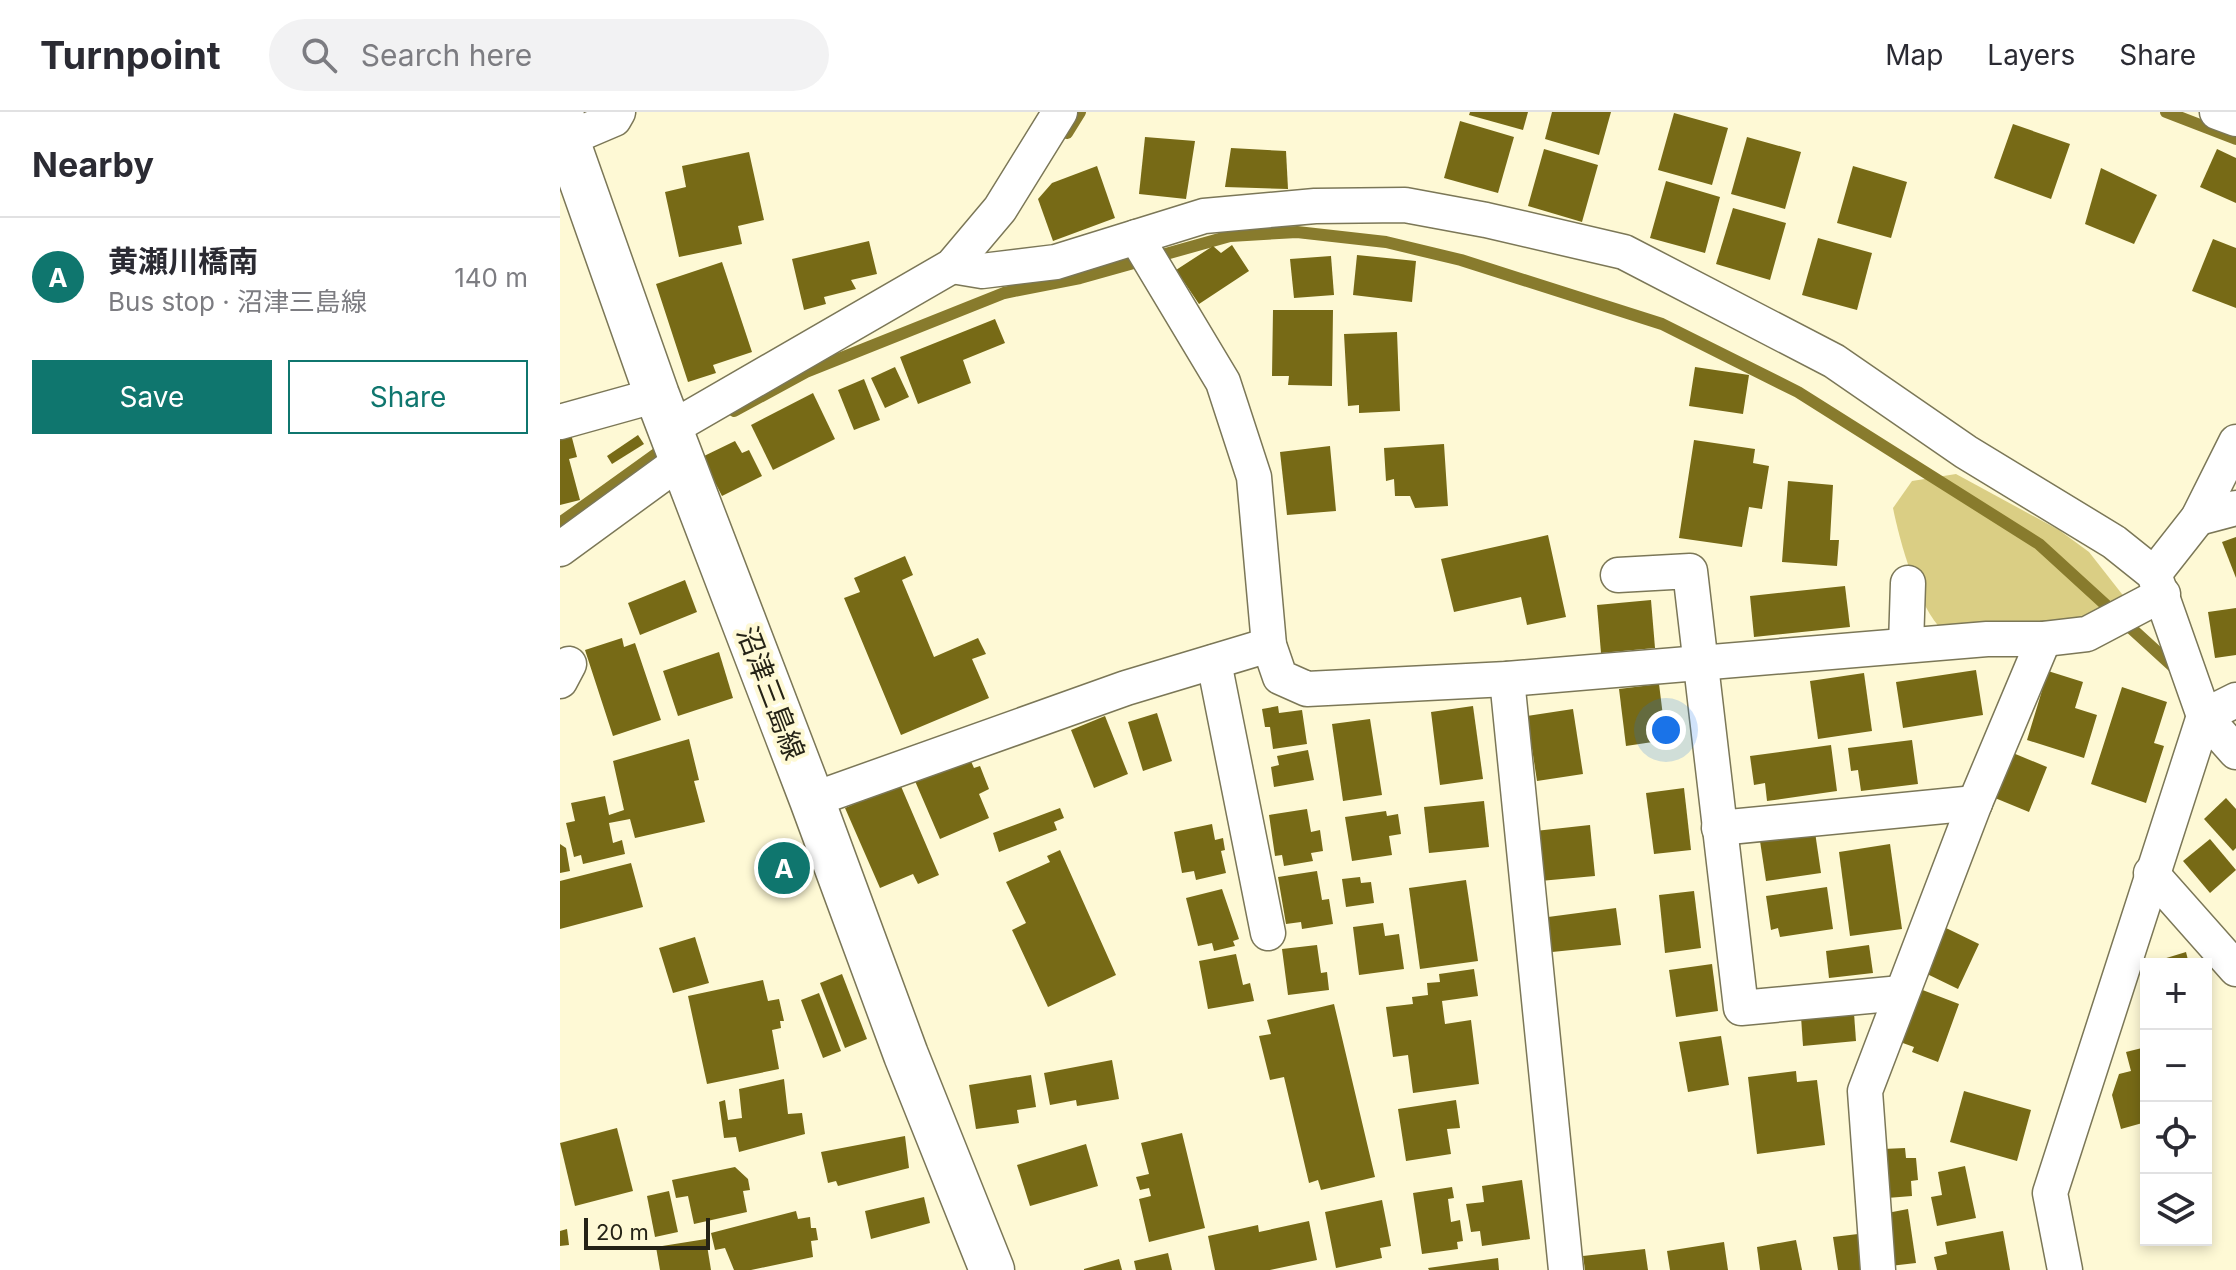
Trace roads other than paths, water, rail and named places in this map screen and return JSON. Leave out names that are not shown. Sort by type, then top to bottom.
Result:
[{"type":"main road","name":"沼津三島線","points":[[563,131],[670,428],[906,1055],[992,1270]]},
{"type":"street","points":[[563,131],[614,119],[618,112]]},
{"type":"street","points":[[560,549],[670,428],[952,266],[1000,209],[1060,112]]},
{"type":"street","points":[[2217,112],[2236,119]]},
{"type":"street","points":[[952,266],[982,271],[1056,262],[1204,216],[1315,206],[1405,205],[1624,252],[1834,361],[1966,452],[2114,542],[2158,584],[2204,716],[2236,752]]},
{"type":"street","points":[[1136,237],[1223,382],[1254,477],[1269,645],[1280,677],[1307,689],[1507,679],[1906,645],[2087,634],[2158,584],[2198,518],[2236,442]]},
{"type":"street","points":[[560,422],[670,428]]},
{"type":"street","points":[[2198,518],[2236,508]]},
{"type":"street","points":[[1618,575],[1690,571],[1741,1008],[1901,993]]},
{"type":"street","points":[[1906,645],[1908,583]]},
{"type":"street","points":[[1878,1270],[1865,1091],[1975,803],[2044,639]]},
{"type":"street","points":[[812,800],[1126,688],[1269,645]]},
{"type":"street","points":[[1214,662],[1268,933]]},
{"type":"street","points":[[1507,679],[1566,1270]]},
{"type":"street","points":[[2065,1270],[2050,1193],[2204,716],[2236,700]]},
{"type":"street","points":[[1719,828],[1975,803]]},
{"type":"street","points":[[2151,873],[2236,969]]},
{"type":"waterway","points":[[1067,133],[1080,112]]},
{"type":"waterway","points":[[2166,112],[2236,139]]},
{"type":"waterway","points":[[734,411],[806,372],[1004,293],[1080,278],[1230,236],[1297,232],[1386,242],[1461,260],[1662,324],[1798,392],[2039,544],[2178,671]]},
{"type":"waterway","points":[[560,523],[659,452]]},
{"type":"place","name":"黄瀬川橋南","points":[[784,868]]}]
